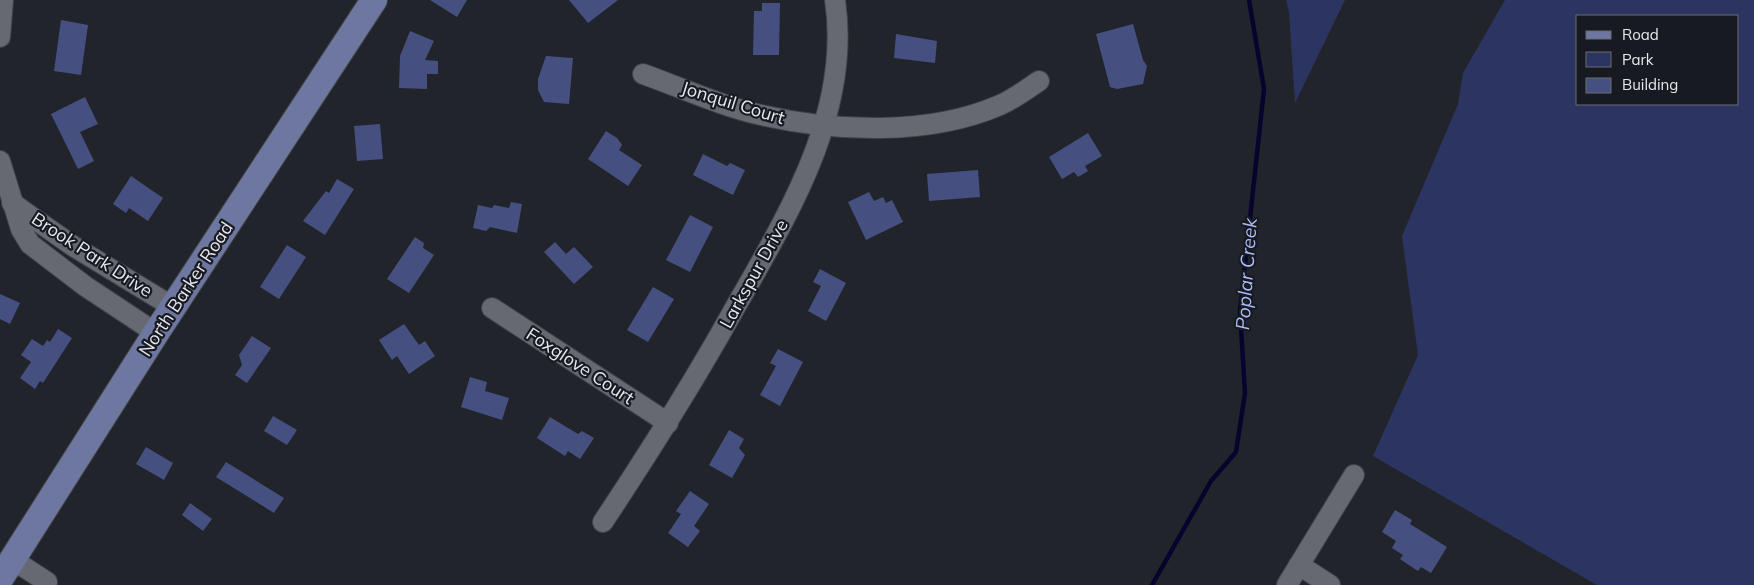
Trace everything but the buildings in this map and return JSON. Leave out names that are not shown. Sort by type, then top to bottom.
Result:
[{"type":"main road","name":"North Barker Road","points":[[6,570],[173,306],[374,0]]},
{"type":"street","points":[[0,37],[4,0]]},
{"type":"street","name":"Larkspur Drive","points":[[603,522],[668,423],[716,344],[788,213],[825,125],[838,64],[838,24],[835,0]]},
{"type":"street","name":"Jonquil Court","points":[[643,74],[760,115],[825,125],[876,127],[925,126],[970,116],[1002,104],[1040,82]]},
{"type":"street","name":"Brook Park Drive","points":[[0,161],[6,206],[30,244],[85,286],[156,333]]},
{"type":"street","name":"Brook Park Drive","points":[[6,206],[173,306]]},
{"type":"street","name":"Foxglove Court","points":[[492,308],[668,423]]},
{"type":"street","points":[[1287,585],[1354,476]]},
{"type":"street","points":[[1299,566],[1330,585]]},
{"type":"street","points":[[6,570],[47,582]]},
{"type":"green space","points":[[1286,0],[1345,0],[1295,103],[1289,12]]},
{"type":"green space","points":[[1505,0],[1754,0],[1754,585],[1597,585],[1373,456],[1418,355],[1402,236],[1458,104],[1463,73]]},
{"type":"waterway","name":"Poplar Creek","points":[[1152,585],[1211,481],[1236,452],[1245,393],[1240,311],[1264,89],[1249,0]]}]
